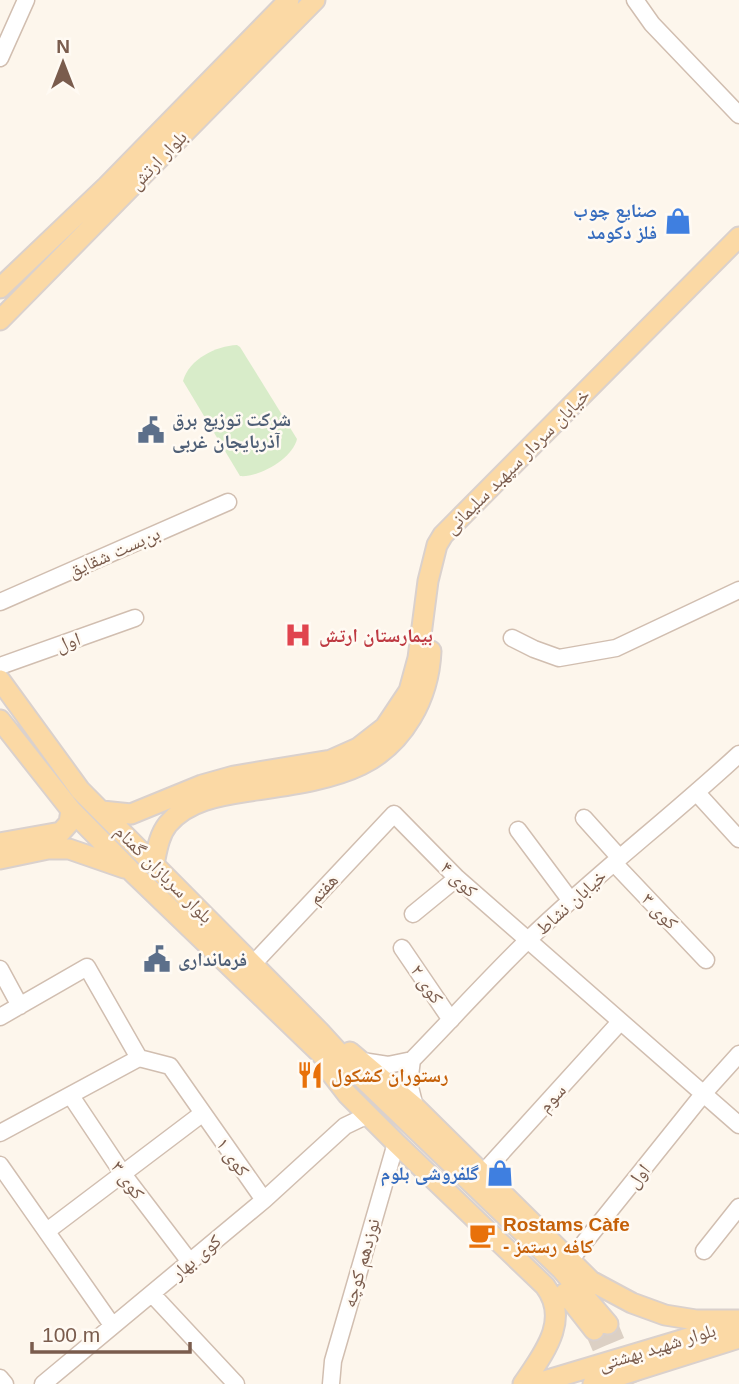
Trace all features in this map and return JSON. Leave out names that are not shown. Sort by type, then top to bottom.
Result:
[{"type":"main road","name":"بلوار ارتش","points":[[0,320],[289,0]]},
{"type":"main road","name":"بلوار ارتش","points":[[0,288],[31,258],[113,192],[315,0]]},
{"type":"main road","name":"خیابان سردار سپهبد سلیمانی","points":[[102,811],[131,814],[202,785],[234,776],[331,760],[358,748],[385,727],[409,691],[416,670],[428,581],[437,545],[443,535],[739,236]]},
{"type":"main road","name":"خیابان سردار سپهبد سلیمانی","points":[[154,864],[160,836],[169,823],[188,809],[215,796],[336,774],[363,764],[404,730],[425,690],[439,575],[451,541],[739,251]]},
{"type":"main road","points":[[31,258],[44,274]]},
{"type":"main road","name":"بلوار سربازان گمنام","points":[[0,680],[80,790],[253,964],[314,1037]]},
{"type":"main road","name":"بلوار سربازان گمنام","points":[[0,720],[71,810],[130,870],[360,1076],[562,1270],[601,1327]]},
{"type":"main road","points":[[0,843],[61,832],[69,823],[71,810]]},
{"type":"main road","points":[[0,859],[48,849],[69,849],[130,870]]},
{"type":"main road","points":[[314,1037],[362,1061],[484,1173],[592,1281],[614,1315],[616,1324],[613,1332],[600,1340],[586,1337],[545,1286],[347,1094],[314,1037]]},
{"type":"main road","points":[[592,1281],[632,1303],[664,1315],[696,1320],[739,1321]]},
{"type":"main road","points":[[523,1384],[554,1331],[554,1298]]},
{"type":"main road","name":"بلوار شهید بهشتی","points":[[599,1378],[739,1321]]},
{"type":"main road","name":"بلوار شهید بهشتی","points":[[534,1384],[599,1378],[739,1338]]},
{"type":"main road","points":[[653,1384],[658,1370],[669,1359]]},
{"type":"street","points":[[0,58],[26,0]]},
{"type":"street","points":[[635,0],[652,24],[739,115]]},
{"type":"street","name":"بن‌بست شقایق","points":[[0,602],[228,502]]},
{"type":"street","points":[[512,638],[559,659],[616,648],[739,590]]},
{"type":"street","name":"اول","points":[[0,666],[135,618]]},
{"type":"street","name":"خیابان نشاط","points":[[412,1060],[527,941],[739,754]]},
{"type":"street","points":[[697,793],[739,839]]},
{"type":"street","name":"کوی ۴","points":[[394,814],[457,878],[739,1125]]},
{"type":"street","name":"هفتم","points":[[253,964],[394,814]]},
{"type":"street","name":"کوی ۳","points":[[584,818],[616,860],[706,960]]},
{"type":"street","points":[[518,830],[571,901]]},
{"type":"street","points":[[413,914],[457,878]]},
{"type":"street","name":"کوی ۲","points":[[402,948],[451,1020]]},
{"type":"street","points":[[0,1017],[87,967],[139,1058],[0,1133]]},
{"type":"street","points":[[0,969],[20,1006]]},
{"type":"street","name":"سوم","points":[[484,1173],[620,1022]]},
{"type":"street","name":"اول","points":[[571,1259],[704,1093],[739,1054]]},
{"type":"street","name":"کوی ۱","points":[[139,1058],[170,1066],[264,1200]]},
{"type":"street","points":[[362,1061],[388,1065],[412,1060],[409,1083],[415,1107]]},
{"type":"street","points":[[345,1126],[347,1094]]},
{"type":"street","name":"کوی ۳","points":[[71,1096],[123,1174],[190,1262]]},
{"type":"street","points":[[47,1231],[203,1113]]},
{"type":"street","name":"کوی بهار","points":[[43,1384],[264,1200],[345,1126],[368,1115]]},
{"type":"street","name":"نوزدهم کوچه","points":[[331,1384],[333,1361],[396,1143]]},
{"type":"street","points":[[0,1165],[112,1325]]},
{"type":"street","points":[[704,1251],[739,1207]]},
{"type":"street","points":[[152,1294],[236,1384]]},
{"type":"street","points":[[0,1378],[5,1384]]},
{"type":"green space","points":[[237,345],[297,439],[282,460],[248,476],[240,476],[183,381],[191,366],[204,355]]},
{"type":"tunnel","points":[[608,1324],[633,1384]]},
{"type":"tunnel","points":[[594,1330],[615,1378]]},
{"type":"place","name":"صنایع چوب فلز دکومد","points":[[678,221]]},
{"type":"place","name":"شرکت توزیع برق آذربایجان غربی","points":[[151,430]]},
{"type":"place","name":"بیمارستان ارتش","points":[[298,635]]},
{"type":"place","name":"فرمانداری","points":[[157,959]]},
{"type":"place","name":"رستوران کشکول","points":[[310,1075]]},
{"type":"place","name":"گلفروشی بلوم","points":[[500,1173]]},
{"type":"place","name":"Rostams Càfe - کافه رستمز","points":[[482,1235]]}]
